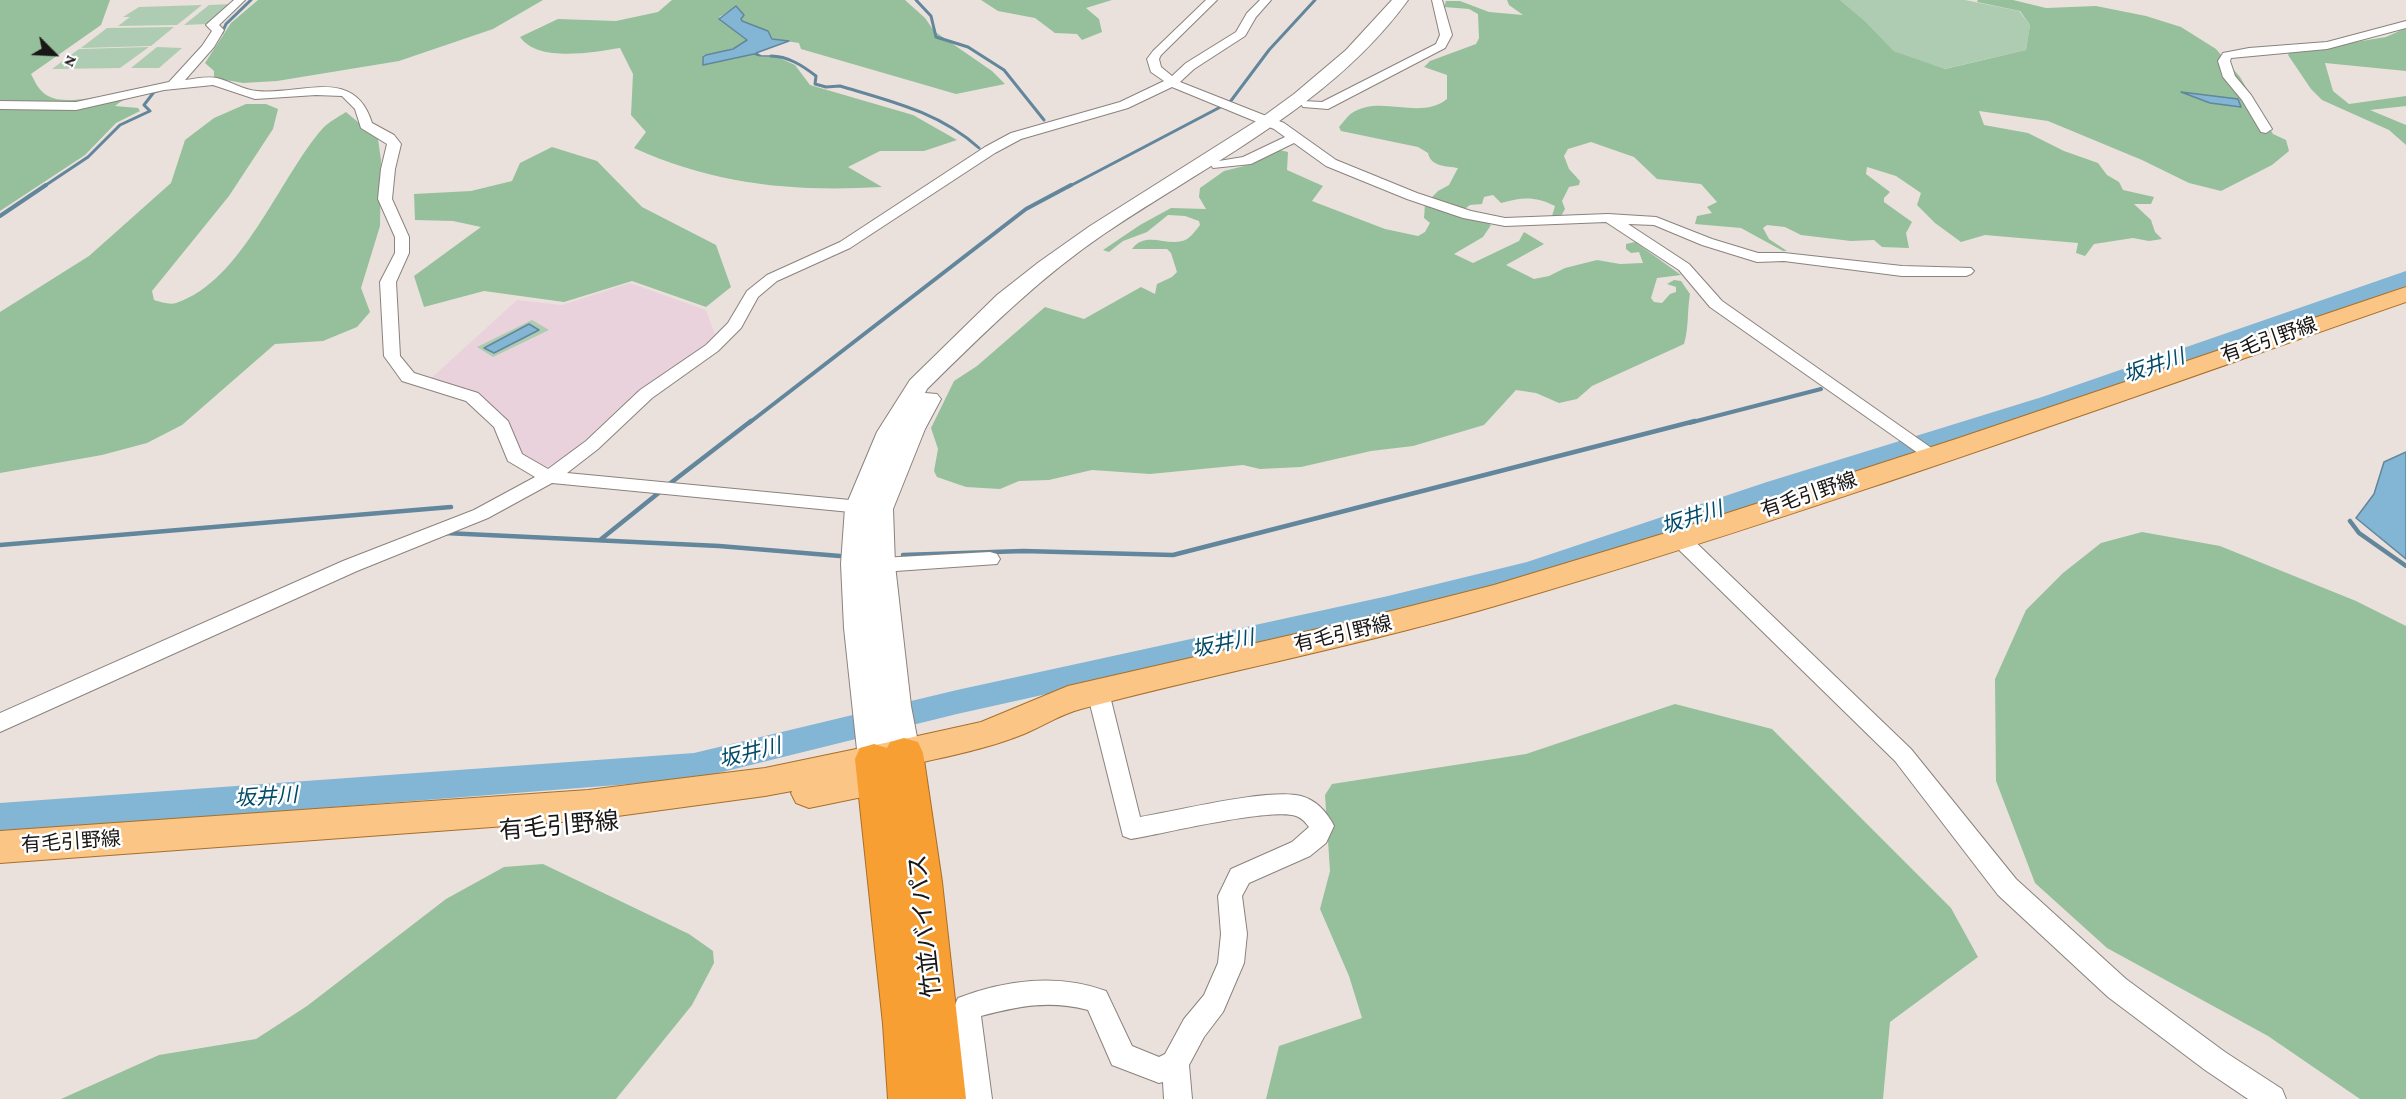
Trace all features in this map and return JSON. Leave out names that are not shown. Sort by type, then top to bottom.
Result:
[{"type":"highway","name":"竹並バイパス","points":[[887,742],[912,1099]]},
{"type":"highway","name":"竹並バイパス","points":[[887,742],[942,1099]]},
{"type":"main road","name":"有毛引野線","points":[[0,847],[588,805],[765,782],[887,742],[1022,736],[1098,692],[1440,610],[1680,539],[1923,448],[1966,445],[2401,300]]},
{"type":"main road","name":"有毛引野線","points":[[0,868],[582,826],[765,802],[887,742]]},
{"type":"street","points":[[172,85],[180,81],[189,66],[213,42],[218,30],[212,25],[240,0]]},
{"type":"street","points":[[1212,0],[1188,21],[1177,36],[1153,59],[1155,69],[1173,82],[1213,101],[1280,128],[1331,163],[1412,196],[1468,215],[1504,222],[1527,223],[1608,218],[1656,221],[1707,242],[1757,258],[1784,257],[1902,271],[1966,272]]},
{"type":"street","points":[[0,723],[350,566],[481,514],[549,477],[592,445],[646,394],[712,348],[735,325],[752,294],[772,278],[845,245],[990,150],[1016,136],[1125,105],[1173,82],[1190,66],[1241,34],[1251,15],[1266,0]]},
{"type":"street","points":[[887,742],[858,628],[855,564],[858,508],[889,432],[918,385],[1005,300],[1063,254],[1280,128],[1300,98],[1352,53],[1400,0]]},
{"type":"street","points":[[887,742],[880,509],[913,429],[937,385],[978,340],[1058,272],[1153,205],[1280,128],[1365,54],[1413,0]]},
{"type":"street","points":[[1307,105],[1324,106],[1441,46],[1446,35],[1437,0]]},
{"type":"street","points":[[2266,129],[2247,98],[2229,77],[2224,61],[2227,56],[2243,51],[2318,46],[2367,38],[2406,24]]},
{"type":"street","points":[[0,105],[76,106],[172,85],[214,81],[255,95],[272,96],[316,91],[345,93],[361,108],[366,125],[389,138],[394,144],[388,169],[385,199],[402,237],[402,253],[388,282],[392,356],[408,377],[472,397],[502,425],[514,457],[549,477],[880,509]]},
{"type":"street","points":[[1608,218],[1684,267],[1716,304],[1923,448]]},
{"type":"street","points":[[1680,539],[1903,755],[2007,887],[2117,988],[2215,1061],[2272,1099]]},
{"type":"street","points":[[880,564],[990,559]]},
{"type":"street","points":[[1098,692],[1131,829],[1259,806],[1298,806],[1313,814],[1322,826],[1318,836],[1301,849],[1240,876],[1230,896],[1234,934],[1231,963],[1214,1003],[1194,1028],[1175,1063],[1178,1099]]},
{"type":"street","points":[[978,1099],[967,1007],[1024,993],[1064,992],[1097,1000],[1122,1056],[1159,1070],[1175,1063]]},
{"type":"shaded area","points":[[630,283],[706,310],[715,334],[693,356],[634,394],[574,450],[549,466],[539,468],[524,458],[474,393],[429,380],[517,300],[562,305]]},
{"type":"green space","points":[[0,0],[110,0],[101,25],[31,74],[40,89],[48,96],[57,99],[83,99],[148,86],[115,106],[138,108],[140,111],[116,123],[85,155],[0,211]]},
{"type":"green space","points":[[258,0],[543,0],[493,29],[399,61],[277,81],[243,83],[214,78],[214,71],[205,63],[231,23]]},
{"type":"green space","points":[[672,0],[905,0],[925,18],[934,31],[992,71],[1005,84],[956,94],[801,49],[799,43],[773,39],[767,31],[742,21],[730,11],[719,17],[747,40],[736,47],[709,57],[703,65],[754,53],[760,57],[775,56],[795,65],[810,85],[913,115],[957,140],[924,151],[880,151],[848,167],[882,187],[786,187],[725,178],[665,161],[634,148],[646,132],[631,115],[633,74],[620,48],[582,53],[553,53],[528,45],[520,37],[558,19],[616,21],[658,12]]},
{"type":"green space","points":[[981,0],[1112,0],[1086,8],[1099,19],[1102,32],[1082,40],[1077,34],[1055,33],[1035,18],[998,11]]},
{"type":"green space","points":[[1507,0],[1840,0],[1865,21],[1894,51],[1945,69],[2026,50],[2030,25],[2020,11],[1977,2],[1978,0],[2013,0],[2046,8],[2096,6],[2146,16],[2181,27],[2216,49],[2240,77],[2273,134],[2286,140],[2289,151],[2272,165],[2221,191],[2189,183],[2142,160],[2048,121],[1979,111],[1984,125],[2028,133],[2064,151],[2098,163],[2107,175],[2119,182],[2123,190],[2154,197],[2151,204],[2134,204],[2151,220],[2155,232],[2162,239],[2149,241],[2133,238],[2094,244],[2085,256],[2076,253],[2078,243],[1985,235],[1961,242],[1935,223],[1917,205],[1921,193],[1896,176],[1867,167],[1866,174],[1890,192],[1884,198],[1884,202],[1912,222],[1906,233],[1909,248],[1882,247],[1874,240],[1851,241],[1801,235],[1785,227],[1767,225],[1763,228],[1769,239],[1787,251],[1783,251],[1741,228],[1695,224],[1697,216],[1712,213],[1707,207],[1717,202],[1701,184],[1657,179],[1634,157],[1591,142],[1568,149],[1564,156],[1569,169],[1580,181],[1579,185],[1569,187],[1562,201],[1565,209],[1561,216],[1552,216],[1555,206],[1541,200],[1522,199],[1501,203],[1493,195],[1484,197],[1482,204],[1470,205],[1462,211],[1491,225],[1483,237],[1454,254],[1473,263],[1519,241],[1524,232],[1544,244],[1506,265],[1534,279],[1597,260],[1620,264],[1643,263],[1639,252],[1631,253],[1626,249],[1626,244],[1635,242],[1681,275],[1657,278],[1651,298],[1654,302],[1662,303],[1670,294],[1676,292],[1676,287],[1667,284],[1674,280],[1681,281],[1690,294],[1684,344],[1592,386],[1577,399],[1559,403],[1536,393],[1516,390],[1484,425],[1413,446],[1371,451],[1301,467],[1260,469],[1243,465],[1150,474],[1092,470],[1049,480],[1019,481],[1000,489],[966,487],[937,477],[934,471],[938,449],[931,428],[954,381],[977,366],[1045,307],[1084,319],[1141,287],[1155,294],[1157,284],[1177,272],[1171,253],[1167,249],[1132,249],[1144,240],[1173,242],[1187,239],[1200,225],[1199,221],[1185,216],[1168,215],[1147,232],[1123,241],[1109,252],[1103,250],[1140,225],[1171,208],[1206,209],[1199,197],[1200,188],[1224,171],[1252,164],[1256,153],[1266,147],[1288,152],[1287,170],[1323,186],[1312,201],[1385,229],[1418,236],[1425,232],[1430,223],[1424,218],[1425,204],[1438,191],[1449,185],[1458,168],[1432,161],[1428,153],[1418,147],[1341,131],[1339,127],[1350,114],[1363,108],[1388,106],[1425,108],[1447,99],[1447,75],[1424,67],[1430,61],[1476,44],[1479,38],[1478,14],[1469,9],[1444,7],[1446,1],[1460,1],[1489,12],[1523,15],[1509,5]]},
{"type":"green space","points":[[1840,0],[1965,0],[2019,11],[2030,25],[2026,50],[1944,69],[1894,51],[1865,21]]},
{"type":"green space","points":[[231,4],[207,24],[184,25],[209,5]]},
{"type":"green space","points":[[202,5],[177,25],[118,26],[130,17],[123,17],[139,7]]},
{"type":"green space","points":[[174,27],[151,46],[81,48],[107,28]]},
{"type":"green space","points":[[2406,28],[2406,71],[2325,63],[2333,91],[2349,104],[2406,96],[2406,106],[2370,110],[2406,125],[2406,145],[2389,130],[2322,100],[2311,89],[2288,55],[2386,37]]},
{"type":"green space","points":[[149,47],[120,68],[52,69],[79,49]]},
{"type":"green space","points":[[157,47],[182,48],[159,68],[131,68]]},
{"type":"green space","points":[[246,104],[266,104],[278,109],[273,129],[229,196],[152,291],[154,300],[176,303],[199,292],[221,274],[240,252],[323,128],[346,112],[378,139],[381,160],[380,226],[361,288],[370,312],[357,327],[323,341],[275,344],[182,425],[147,443],[102,455],[0,473],[0,312],[89,256],[171,183],[185,140],[214,118]]},
{"type":"green space","points":[[552,147],[597,161],[642,207],[716,245],[731,287],[706,307],[632,281],[564,302],[484,291],[424,307],[414,276],[481,227],[453,221],[415,220],[414,194],[471,191],[512,181],[520,163]]},
{"type":"green space","points":[[532,320],[549,330],[493,357],[477,347]]},
{"type":"green space","points":[[2142,532],[2220,546],[2356,601],[2406,626],[2406,1099],[2360,1099],[2268,1036],[2107,948],[2035,883],[1996,781],[1995,679],[2026,610],[2063,573],[2101,543]]},
{"type":"green space","points":[[1675,704],[1772,729],[1951,908],[1978,957],[1890,1022],[1883,1099],[1266,1099],[1279,1046],[1362,1018],[1349,976],[1320,909],[1330,871],[1325,795],[1332,784],[1526,754]]},
{"type":"green space","points":[[543,864],[689,934],[713,951],[714,963],[692,1005],[616,1099],[61,1099],[159,1055],[256,1039],[307,1006],[446,899],[504,867]]},
{"type":"water","points":[[736,6],[744,15],[742,21],[768,31],[772,39],[789,41],[756,53],[761,56],[754,54],[703,65],[703,57],[706,55],[733,49],[747,40],[719,19]]},
{"type":"water","points":[[2181,92],[2238,99],[2241,107],[2210,103]]},
{"type":"water","points":[[529,324],[539,330],[494,353],[484,348]]},
{"type":"water","points":[[2406,452],[2406,559],[2356,518],[2374,494],[2384,462]]},
{"type":"waterway","points":[[222,33],[226,24],[251,0]]},
{"type":"waterway","points":[[916,0],[931,16],[936,37],[968,47],[1004,70],[1044,120]]},
{"type":"waterway","points":[[1068,187],[1230,102],[1269,50],[1315,0]]},
{"type":"waterway","points":[[771,56],[795,62],[816,76],[815,84],[826,87],[840,86],[913,109],[947,125],[979,148]]},
{"type":"waterway","points":[[46,185],[88,157],[120,125],[150,111],[144,105],[154,92],[160,90]]},
{"type":"waterway","points":[[0,216],[46,185]]},
{"type":"waterway","points":[[749,423],[1026,209],[1071,185]]},
{"type":"waterway","name":"坂井川","points":[[0,817],[694,766],[957,702],[1388,607],[1532,571],[1777,488],[2051,402],[2406,278]]},
{"type":"waterway","points":[[1689,423],[1821,389]]},
{"type":"waterway","points":[[668,485],[751,421]]},
{"type":"waterway","points":[[903,555],[1023,551],[1173,555],[1695,421]]},
{"type":"waterway","points":[[600,540],[661,491]]},
{"type":"waterway","points":[[0,545],[451,507]]},
{"type":"waterway","points":[[2350,521],[2359,533],[2406,566]]},
{"type":"waterway","points":[[445,533],[719,546],[840,556]]}]
